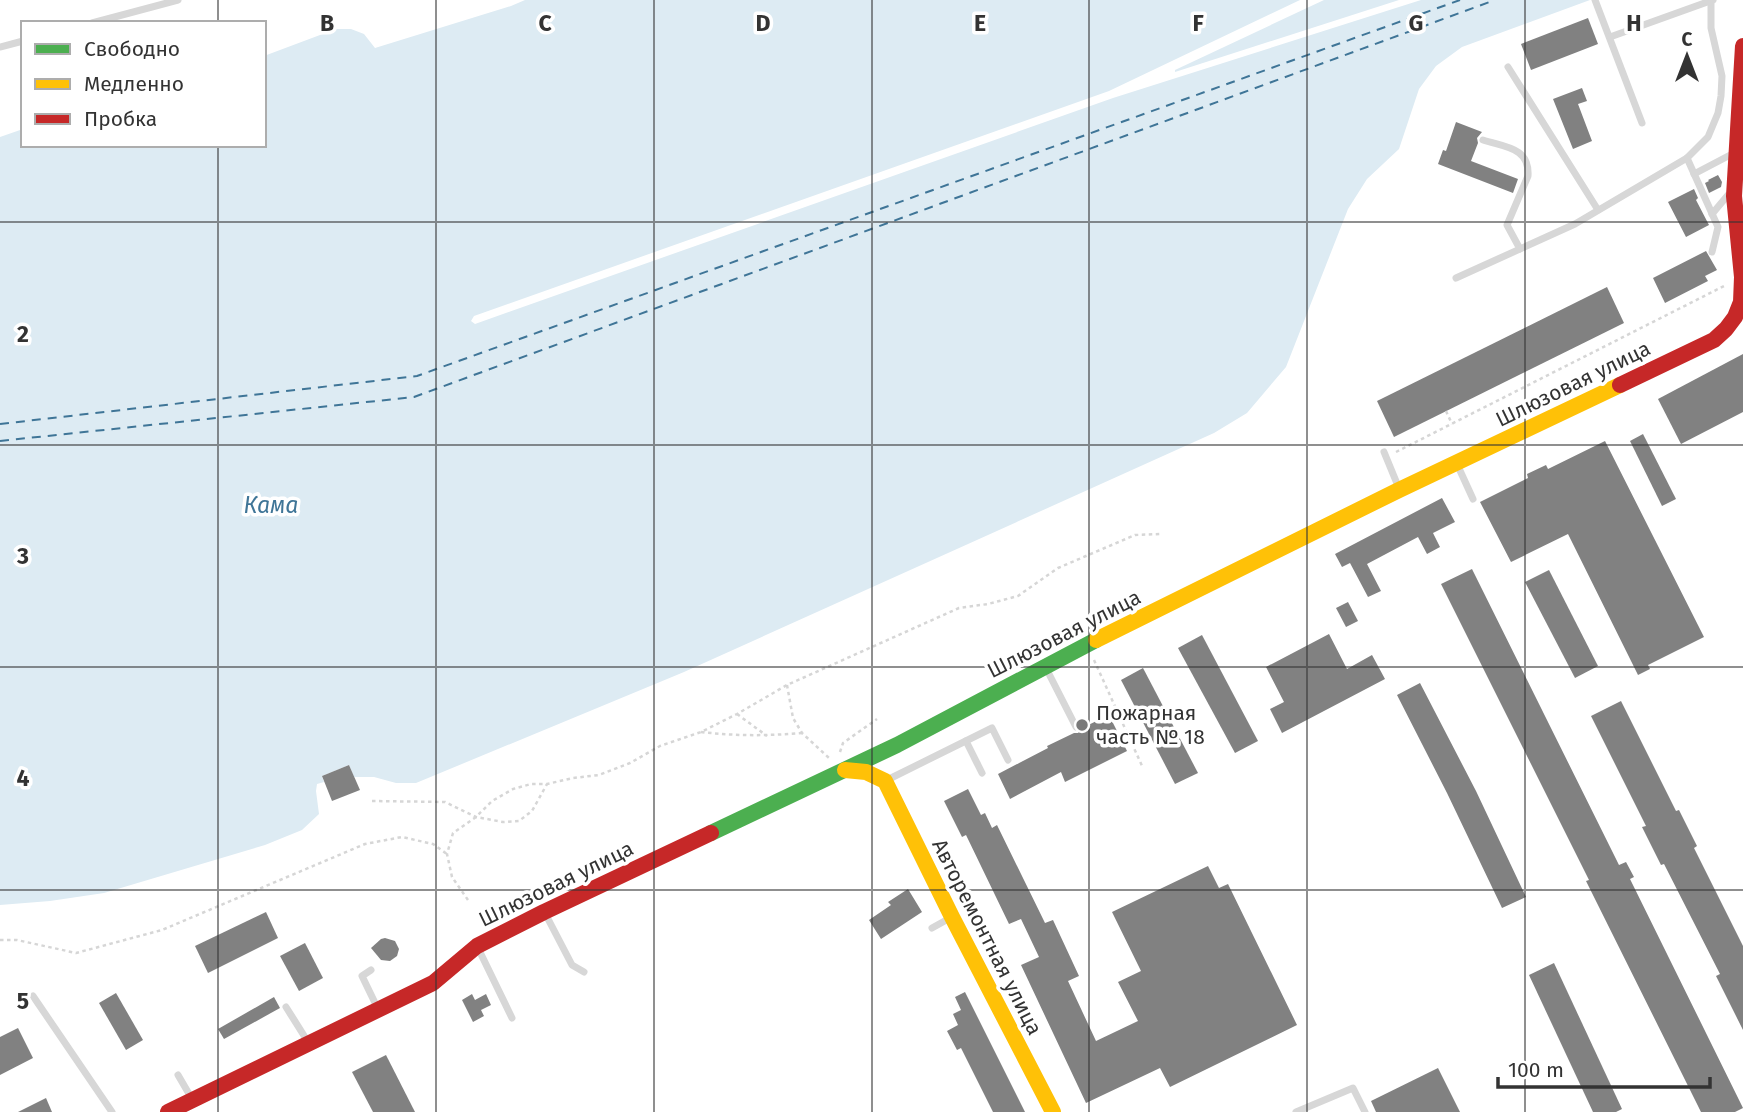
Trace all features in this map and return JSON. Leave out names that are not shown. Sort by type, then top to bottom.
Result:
[{"type":"street","name":"Шлюзовая улица","points":[[168,1112],[433,983],[477,946],[544,912],[840,767],[897,745],[1045,666],[1399,490],[1714,340],[1726,329],[1742,303],[1737,151],[1743,46]]},
{"type":"street","points":[[840,767],[875,774],[885,781],[897,745]]},
{"type":"street","name":"Авторемонтная улица","points":[[885,781],[1053,1112]]},
{"type":"lane","points":[[99,21],[178,0]]},
{"type":"lane","points":[[1595,0],[1642,123]]},
{"type":"lane","points":[[1456,278],[1575,224],[1687,158],[1708,137],[1718,113],[1722,76],[1711,28],[1712,0],[1609,37]]},
{"type":"lane","points":[[0,47],[21,42]]},
{"type":"lane","points":[[1508,67],[1598,210]]},
{"type":"lane","points":[[1483,140],[1520,152],[1526,159],[1528,176],[1507,225],[1520,249]]},
{"type":"lane","points":[[1694,174],[1737,151]]},
{"type":"lane","points":[[1687,158],[1718,226],[1712,252]]},
{"type":"lane","points":[[1712,214],[1737,196]]},
{"type":"lane","points":[[1385,454],[1399,490]]},
{"type":"lane","points":[[1456,463],[1473,499]]},
{"type":"lane","points":[[1045,666],[1076,727]]},
{"type":"lane","points":[[885,781],[992,727],[1008,760]]},
{"type":"lane","points":[[965,741],[982,773]]},
{"type":"lane","points":[[544,912],[572,965],[584,972]]},
{"type":"lane","points":[[932,928],[952,917]]},
{"type":"lane","points":[[477,946],[512,1018]]},
{"type":"lane","points":[[371,970],[362,976],[378,1010]]},
{"type":"lane","points":[[33,996],[112,1112]]},
{"type":"lane","points":[[286,1007],[309,1043]]},
{"type":"lane","points":[[178,1075],[192,1100]]},
{"type":"lane","points":[[1296,1112],[1353,1088],[1365,1112]]},
{"type":"path","points":[[1385,454],[1452,424],[1742,276]]},
{"type":"path","points":[[1446,411],[1452,424]]},
{"type":"path","points":[[468,900],[452,877],[447,854],[453,834],[492,801],[513,789],[599,775],[630,764],[660,746],[701,732],[737,714],[787,685],[959,608],[1018,596],[1058,568],[1135,535],[1161,534]]},
{"type":"path","points":[[1094,660],[1143,768]]},
{"type":"path","points":[[787,685],[793,718],[802,733],[840,767]]},
{"type":"path","points":[[737,714],[767,736]]},
{"type":"path","points":[[840,767],[843,743],[877,719]]},
{"type":"path","points":[[701,732],[729,736],[802,733]]},
{"type":"path","points":[[372,801],[445,802],[476,817],[503,822],[519,821],[532,811],[547,784]]},
{"type":"path","points":[[0,940],[17,940],[76,953],[162,930],[365,844],[402,837],[433,844],[447,854]]},
{"type":"water","name":"Кама","points":[[525,0],[1300,0],[1109,91],[474,316],[471,321],[475,324],[1113,98],[1421,0],[1590,0],[1462,47],[1436,66],[1419,89],[1399,149],[1367,179],[1348,209],[1286,367],[1247,413],[1214,433],[684,672],[416,783],[354,777],[349,765],[322,776],[324,782],[317,784],[316,791],[319,814],[302,830],[265,845],[104,893],[0,905],[0,137],[21,130],[21,147],[266,147],[266,55],[336,29],[351,29],[364,34],[375,48]]},
{"type":"water","points":[[1324,0],[1399,0],[1175,72],[1175,70]]},
{"type":"building","points":[[1588,18],[1598,44],[1531,70],[1521,44]]},
{"type":"building","points":[[1582,88],[1587,101],[1578,104],[1592,141],[1573,149],[1553,99]]},
{"type":"building","points":[[1456,122],[1482,132],[1477,138],[1478,143],[1471,161],[1518,179],[1513,193],[1438,164],[1443,150],[1446,151]]},
{"type":"building","points":[[1718,175],[1722,182],[1721,187],[1709,193],[1705,183]]},
{"type":"building","points":[[1694,189],[1698,198],[1696,200],[1709,225],[1686,237],[1668,202]]},
{"type":"building","points":[[1706,251],[1717,270],[1705,276],[1708,281],[1665,303],[1653,278]]},
{"type":"building","points":[[1607,287],[1624,323],[1394,437],[1377,401]]},
{"type":"building","points":[[1743,354],[1743,412],[1681,444],[1658,399]]},
{"type":"building","points":[[1643,434],[1676,499],[1662,506],[1630,441]]},
{"type":"building","points":[[1605,441],[1704,637],[1648,665],[1650,669],[1638,675],[1568,534],[1511,562],[1480,502],[1528,478],[1527,474],[1546,465],[1548,469]]},
{"type":"building","points":[[1442,498],[1455,522],[1433,533],[1440,547],[1427,554],[1418,537],[1367,564],[1381,591],[1368,597],[1350,563],[1342,567],[1335,554]]},
{"type":"building","points":[[1472,569],[1619,865],[1626,862],[1634,877],[1630,879],[1743,1108],[1735,1112],[1701,1112],[1441,584]]},
{"type":"building","points":[[1549,570],[1598,666],[1575,678],[1525,582]]},
{"type":"building","points":[[1348,602],[1358,621],[1346,627],[1336,608]]},
{"type":"building","points":[[1329,634],[1347,669],[1372,655],[1385,679],[1282,733],[1270,709],[1284,702],[1266,667]]},
{"type":"building","points":[[1202,635],[1258,741],[1235,753],[1178,648]]},
{"type":"building","points":[[1143,668],[1198,773],[1175,784],[1121,680]]},
{"type":"building","points":[[1420,683],[1476,791],[1526,897],[1502,908],[1397,695]]},
{"type":"building","points":[[1621,701],[1676,811],[1679,810],[1697,846],[1694,848],[1743,946],[1743,1030],[1716,976],[1720,974],[1642,827],[1646,826],[1591,716]]},
{"type":"building","points":[[1109,715],[1127,751],[1065,782],[1061,772],[1010,799],[998,774]]},
{"type":"building","points":[[349,765],[360,790],[332,801],[322,776]]},
{"type":"building","points":[[968,789],[981,815],[985,813],[992,828],[997,825],[1045,923],[1053,920],[1079,976],[1068,981],[1096,1041],[1138,1021],[1118,982],[1141,971],[1112,912],[1208,866],[1219,888],[1228,884],[1297,1025],[1170,1087],[1160,1068],[1086,1103],[1021,965],[1039,957],[1021,919],[1009,924],[966,835],[962,837],[944,801]]},
{"type":"building","points":[[908,889],[922,912],[881,939],[869,920],[891,905],[888,902]]},
{"type":"building","points":[[266,912],[278,938],[208,973],[195,946]]},
{"type":"building","points":[[385,938],[395,941],[399,949],[397,956],[390,961],[381,960],[371,948]]},
{"type":"building","points":[[305,943],[323,978],[299,991],[280,956]]},
{"type":"building","points":[[1554,963],[1622,1109],[1616,1112],[1593,1112],[1529,975]]},
{"type":"building","points":[[965,992],[1025,1112],[993,1112],[961,1048],[957,1050],[947,1031],[958,1025],[953,1014],[961,1010],[955,997]]},
{"type":"building","points":[[116,993],[143,1040],[126,1050],[99,1003]]},
{"type":"building","points":[[472,994],[475,1000],[486,994],[491,1005],[481,1010],[484,1016],[473,1022],[462,1000]]},
{"type":"building","points":[[274,997],[280,1008],[224,1039],[218,1029]]},
{"type":"building","points":[[18,1028],[33,1058],[0,1075],[0,1037]]},
{"type":"building","points":[[386,1055],[415,1112],[373,1112],[352,1072]]},
{"type":"building","points":[[1438,1068],[1460,1112],[1376,1112],[1371,1101]]},
{"type":"building","points":[[46,1098],[52,1112],[18,1112]]},
{"type":"ferry route","points":[[0,424],[417,376],[1460,0]]},
{"type":"ferry route","points":[[0,441],[414,397],[1495,0]]},
{"type":"traffic: fast","points":[[711,833],[897,745],[1096,640]]},
{"type":"traffic: slow","points":[[1096,640],[1399,490],[1620,385]]},
{"type":"traffic: slow","points":[[845,770],[866,772],[885,781],[1053,1112]]},
{"type":"traffic: jam","points":[[1620,385],[1714,340],[1735,317],[1741,302],[1742,277],[1734,196],[1743,46]]},
{"type":"traffic: jam","points":[[168,1112],[433,983],[477,946],[711,833]]},
{"type":"place","name":"Пожарная часть № 18","points":[[1082,725]]}]
